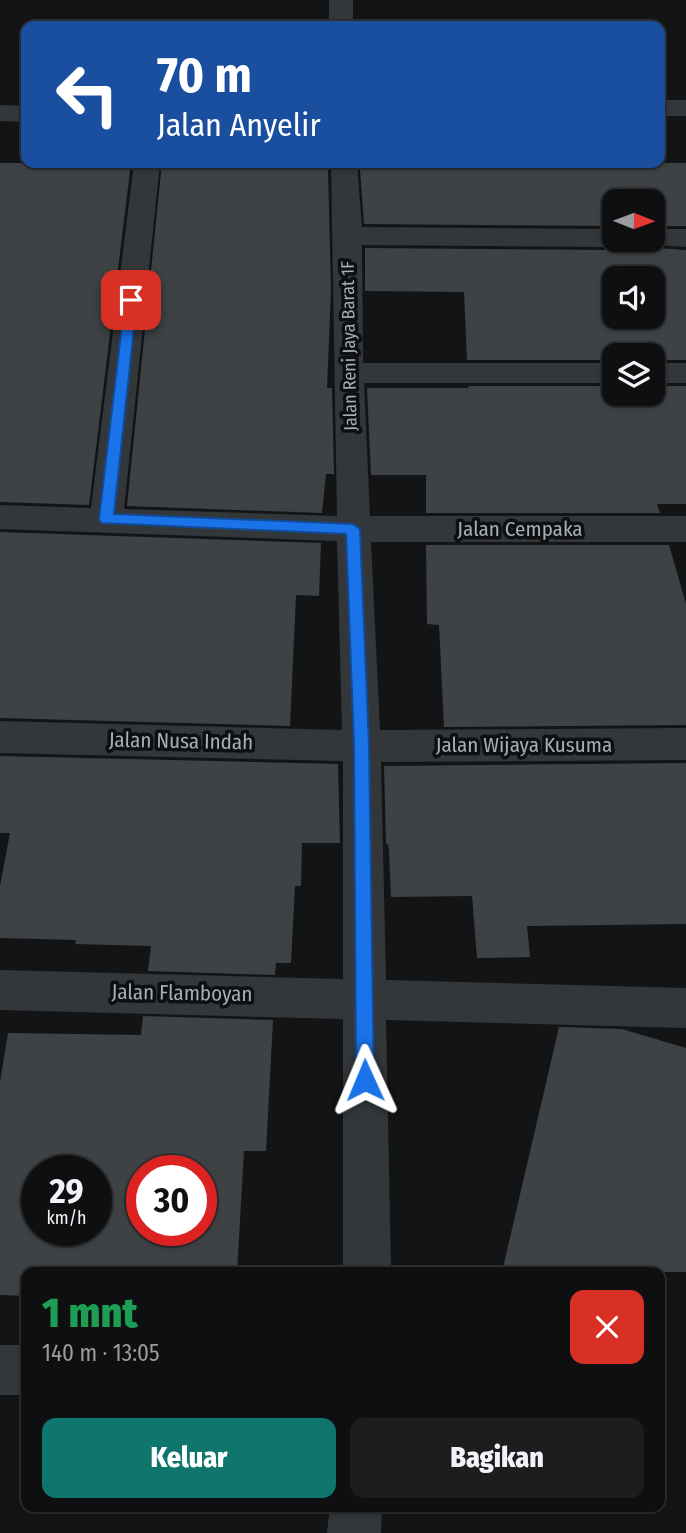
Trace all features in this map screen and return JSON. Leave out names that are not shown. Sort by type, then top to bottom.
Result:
[{"type":"street","points":[[341,0],[341,21]]},
{"type":"street","points":[[665,108],[686,108]]},
{"type":"street","points":[[0,113],[21,114]]},
{"type":"street","points":[[106,519],[146,168]]},
{"type":"street","name":"Jalan Reni Jaya Barat 1F","points":[[344,168],[348,236],[348,373],[362,746],[367,1267]]},
{"type":"street","points":[[348,236],[602,238]]},
{"type":"street","points":[[665,238],[686,238]]},
{"type":"street","points":[[348,373],[602,373]]},
{"type":"street","points":[[665,373],[686,373]]},
{"type":"street","name":"Jalan Cempaka","points":[[0,517],[353,529],[686,529]]},
{"type":"street","name":"Jalan Nusa Indah","points":[[0,737],[362,746]]},
{"type":"street","name":"Jalan Wijaya Kusuma","points":[[362,746],[686,744]]},
{"type":"street","name":"Jalan Flamboyan","points":[[0,990],[364,997],[686,1008]]},
{"type":"street","points":[[0,1370],[21,1370]]},
{"type":"street","points":[[354,1533],[356,1512]]},
{"type":"building","points":[[0,163],[21,163],[21,168],[130,168],[89,505],[0,502]]},
{"type":"building","points":[[665,163],[686,163],[686,226],[665,226],[665,189],[602,189],[602,226],[364,224],[360,170],[665,168]]},
{"type":"building","points":[[161,168],[328,170],[331,290],[327,388],[332,388],[334,474],[326,474],[322,513],[127,506]]},
{"type":"building","points":[[365,248],[602,252],[686,250],[686,360],[665,360],[665,343],[602,343],[602,360],[467,360],[464,292],[365,291]]},
{"type":"building","points":[[468,386],[602,386],[602,406],[665,406],[665,386],[686,386],[686,504],[657,504],[660,513],[426,513],[426,475],[371,475],[367,388],[469,388]]},
{"type":"building","points":[[0,532],[321,543],[319,596],[296,595],[290,726],[0,718]]},
{"type":"building","points":[[426,545],[669,545],[686,604],[686,725],[444,727],[439,625],[427,624]]},
{"type":"building","points":[[0,756],[338,764],[340,843],[302,843],[301,886],[295,886],[291,963],[276,963],[275,975],[148,971],[151,946],[0,938],[0,886],[10,833],[0,833]]},
{"type":"building","points":[[686,763],[686,924],[527,926],[530,957],[477,958],[472,896],[391,897],[389,851],[386,844],[384,766]]},
{"type":"building","points":[[143,1016],[273,1020],[266,1151],[244,1151],[237,1267],[21,1267],[21,1296],[0,1295],[0,1082],[8,1033],[141,1035]]},
{"type":"building","points":[[559,1027],[622,1029],[686,1048],[686,1272],[665,1272],[665,1267],[503,1267]]},
{"type":"route","points":[[131,300],[106,519],[353,529],[362,746],[365,1080]]}]
